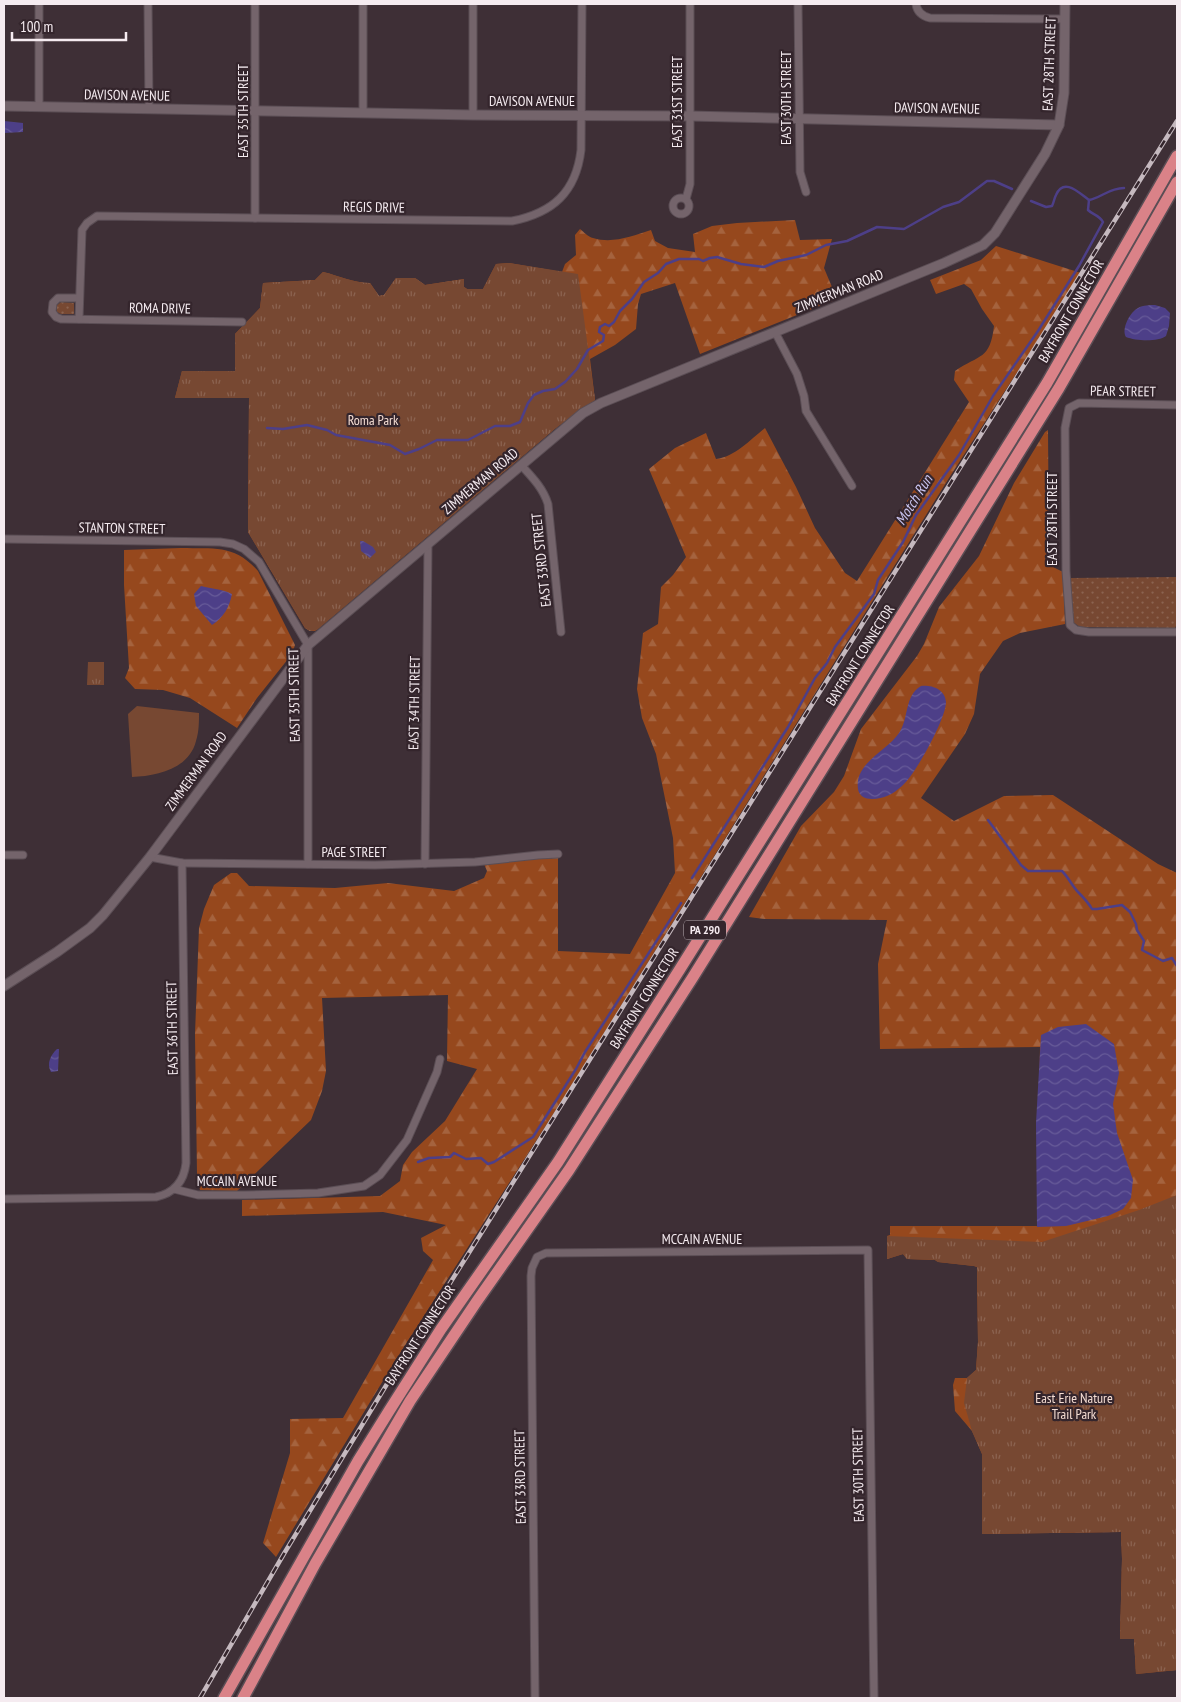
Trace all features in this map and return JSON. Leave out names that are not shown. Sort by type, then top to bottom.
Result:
[{"type":"highway","name":"BAYFRONT CONNECTOR","points":[[224,1698],[358,1461],[407,1381],[463,1296],[563,1153],[680,970],[1038,399],[1177,156]]},
{"type":"highway","name":"BAYFRONT CONNECTOR","points":[[243,1698],[320,1556],[410,1402],[461,1324],[569,1170],[698,968],[1049,405],[1177,182]]},
{"type":"highway","points":[[230,1698],[244,1662]]},
{"type":"street","points":[[39,4],[39,107]]},
{"type":"street","points":[[148,4],[149,109]]},
{"type":"street","name":"EAST 35TH STREET","points":[[255,4],[255,218]]},
{"type":"street","points":[[363,4],[363,113]]},
{"type":"street","points":[[473,4],[473,115]]},
{"type":"street","name":"REGIS DRIVE","points":[[79,298],[81,237],[84,226],[92,219],[103,215],[512,221],[525,219],[552,206],[565,193],[572,182],[580,162],[582,4]]},
{"type":"street","name":"EAST 31ST STREET","points":[[686,199],[690,184],[690,4]]},
{"type":"street","name":"EAST 30TH STREET","points":[[798,4],[800,172],[806,192]]},
{"type":"street","name":"EAST 28TH STREET","points":[[1059,125],[1064,93],[1065,4]]},
{"type":"street","points":[[916,7],[926,17],[930,18],[1065,19]]},
{"type":"street","name":"DAVISON AVENUE","points":[[4,106],[473,115],[690,116],[1059,125]]},
{"type":"street","name":"ZIMMERMAN ROAD","points":[[4,986],[90,928],[120,896],[308,646],[583,413],[983,245],[995,233],[1045,154],[1059,125]]},
{"type":"street","name":"ROMA DRIVE","points":[[79,298],[58,298],[53,303],[54,315],[58,318],[78,319],[242,322]]},
{"type":"street","points":[[78,319],[79,298]]},
{"type":"street","points":[[775,332],[797,374],[804,396],[806,411],[852,486]]},
{"type":"street","name":"PEAR STREET","points":[[1069,408],[1079,403],[1177,405]]},
{"type":"street","name":"EAST 28TH STREET","points":[[1069,408],[1065,428],[1066,571],[1069,622],[1073,630],[1089,632],[1177,632]]},
{"type":"street","name":"EAST 33RD STREET","points":[[521,465],[545,493],[548,504],[561,632]]},
{"type":"street","name":"STANTON STREET","points":[[4,539],[208,542],[228,543],[240,547]]},
{"type":"street","name":"EAST 34TH STREET","points":[[425,864],[428,543]]},
{"type":"street","name":"EAST 35TH STREET","points":[[240,547],[254,556],[264,568],[308,646],[308,864]]},
{"type":"street","name":"PAGE STREET","points":[[150,857],[182,863],[425,864],[475,862],[558,854]]},
{"type":"street","points":[[4,855],[23,855]]},
{"type":"street","name":"EAST 36TH STREET","points":[[174,1190],[184,1176],[186,1163],[182,863]]},
{"type":"street","name":"MCCAIN AVENUE","points":[[4,1198],[156,1197],[166,1195],[174,1190],[198,1195],[246,1196],[318,1193],[364,1186],[380,1175],[410,1135],[437,1072],[440,1059]]},
{"type":"street","name":"EAST 30TH STREET","points":[[868,1250],[874,1698]]},
{"type":"street","name":"MCCAIN AVENUE","points":[[537,1256],[546,1253],[868,1250]]},
{"type":"street","name":"EAST 33RD STREET","points":[[534,1698],[531,1276],[537,1256]]},
{"type":"green space","name":"Roma Park","points":[[795,220],[800,240],[832,239],[824,268],[837,299],[700,354],[675,283],[641,294],[638,304],[636,329],[615,345],[590,359],[595,400],[557,427],[315,631],[305,628],[248,532],[249,398],[175,398],[182,371],[235,371],[235,334],[260,308],[263,283],[315,280],[323,272],[352,281],[370,283],[379,296],[384,295],[396,278],[415,278],[425,285],[464,279],[464,287],[467,289],[483,289],[496,264],[509,263],[562,272],[565,264],[576,255],[575,235],[580,229],[588,236],[600,240],[615,240],[651,230],[655,241],[668,248],[695,252],[693,234],[712,226]]},
{"type":"green space","points":[[996,246],[1081,273],[949,478],[568,1091],[395,1361],[276,1557],[263,1543],[290,1453],[290,1419],[343,1418],[433,1260],[423,1251],[421,1238],[446,1225],[383,1212],[242,1216],[242,1200],[380,1196],[400,1181],[403,1165],[412,1152],[445,1121],[477,1069],[447,1061],[448,995],[322,998],[326,1071],[322,1091],[311,1120],[237,1191],[200,1190],[197,1174],[195,1034],[199,928],[204,909],[214,885],[231,873],[237,873],[249,886],[335,888],[388,883],[454,891],[484,878],[487,871],[484,864],[521,859],[558,858],[558,951],[630,954],[675,873],[673,838],[656,754],[642,718],[637,689],[643,633],[658,624],[661,587],[673,575],[686,557],[649,469],[675,448],[706,433],[716,459],[730,455],[765,428],[815,528],[845,573],[857,581],[969,402],[954,380],[955,371],[982,355],[990,345],[992,337],[994,326],[971,289],[964,284],[936,294],[930,280],[981,260]]},
{"type":"green space","name":"Roma Park","points":[[509,263],[578,274],[595,400],[557,427],[317,630],[310,631],[305,628],[248,532],[249,398],[175,398],[182,371],[235,371],[235,334],[260,308],[263,283],[315,280],[323,272],[352,281],[370,283],[379,296],[384,295],[396,278],[415,278],[425,285],[464,279],[464,287],[467,289],[483,289],[496,264]]},
{"type":"green space","points":[[61,302],[74,303],[74,314],[61,314],[57,312],[56,306]]},
{"type":"green space","points":[[1048,430],[1049,559],[1053,567],[1063,572],[1065,624],[1020,633],[1003,641],[980,674],[974,714],[965,734],[921,798],[954,821],[1004,796],[1053,795],[1158,864],[1177,873],[1177,1670],[1136,1674],[1134,1639],[1120,1639],[1121,1532],[982,1534],[982,1454],[972,1431],[955,1411],[953,1385],[955,1378],[967,1378],[976,1370],[978,1342],[977,1267],[935,1260],[907,1259],[903,1254],[887,1259],[887,1236],[890,1235],[890,1226],[1037,1226],[1040,1047],[880,1049],[878,964],[887,920],[765,919],[749,917],[801,826],[834,792],[844,776],[861,729],[917,656],[939,607],[979,556],[1014,483]]},
{"type":"green space","points":[[181,548],[223,550],[232,552],[249,562],[258,571],[295,645],[292,654],[257,698],[237,728],[190,698],[163,690],[135,689],[125,678],[129,668],[124,550]]},
{"type":"green space","points":[[1177,577],[1177,624],[1175,628],[1080,627],[1073,622],[1070,578]]},
{"type":"green space","points":[[88,662],[104,662],[104,685],[87,685]]},
{"type":"green space","points":[[137,706],[199,713],[196,741],[187,758],[171,769],[161,773],[132,777],[128,714]]},
{"type":"green space","name":"East Erie Nature Trail Park","points":[[1177,1195],[1177,1670],[1136,1674],[1134,1639],[1120,1639],[1121,1532],[982,1534],[982,1454],[972,1431],[964,1403],[967,1378],[976,1370],[978,1342],[977,1267],[935,1260],[907,1259],[903,1254],[887,1259],[887,1236],[1042,1242],[1139,1210]]},
{"type":"water","points":[[4,121],[23,123],[23,132],[4,133]]},
{"type":"water","points":[[1155,305],[1165,308],[1170,313],[1166,336],[1147,340],[1126,337],[1125,325],[1132,313],[1142,306]]},
{"type":"water","points":[[360,541],[373,547],[376,552],[370,558],[361,551]]},
{"type":"water","points":[[201,586],[232,594],[225,612],[212,625],[196,606],[194,594]]},
{"type":"water","points":[[921,686],[929,686],[941,691],[945,698],[945,710],[936,733],[914,771],[902,786],[892,794],[884,797],[876,799],[865,798],[858,789],[858,780],[861,772],[899,733],[909,702],[916,690]]},
{"type":"water","points":[[1086,1024],[1114,1044],[1119,1073],[1113,1104],[1117,1133],[1133,1180],[1131,1198],[1123,1209],[1108,1216],[1066,1226],[1037,1227],[1036,1123],[1041,1035],[1058,1027]]},
{"type":"water","points":[[59,1049],[58,1071],[51,1072],[50,1059]]},
{"type":"waterway","name":"Motch Run","points":[[267,428],[283,429],[307,425],[327,430],[336,435],[390,445],[405,454],[437,440],[468,440],[495,426],[510,426],[520,422],[528,403],[534,395],[555,389],[565,382],[577,369],[588,350],[603,341],[604,335],[599,332],[600,327],[605,324],[609,326],[614,322],[620,311],[632,299],[644,282],[658,273],[666,264],[679,259],[699,259],[703,261],[717,257],[741,264],[764,267],[778,261],[806,255],[826,245],[847,241],[877,227],[904,229],[943,207],[959,202],[987,181],[994,181],[1012,189]]},
{"type":"waterway","name":"Motch Run","points":[[1031,201],[1046,207],[1052,206],[1055,196],[1063,187],[1072,188],[1089,200]]},
{"type":"waterway","points":[[1089,200],[1119,188],[1124,188]]},
{"type":"waterway","name":"Motch Run","points":[[692,878],[788,727],[815,678],[874,594],[878,580],[903,542],[916,515],[959,455],[993,396],[1038,331],[1079,266],[1103,222],[1088,210],[1089,200]]},
{"type":"waterway","points":[[988,820],[1021,865],[1028,871],[1062,871],[1092,909],[1122,905],[1130,912],[1137,930],[1144,941],[1142,950],[1163,961],[1172,958],[1177,966]]},
{"type":"waterway","points":[[418,1162],[429,1158],[450,1157],[454,1153],[466,1159],[481,1158],[488,1164],[533,1137],[681,903]]},
{"type":"railway","points":[[200,1698],[285,1552],[390,1379],[1177,121]]}]
